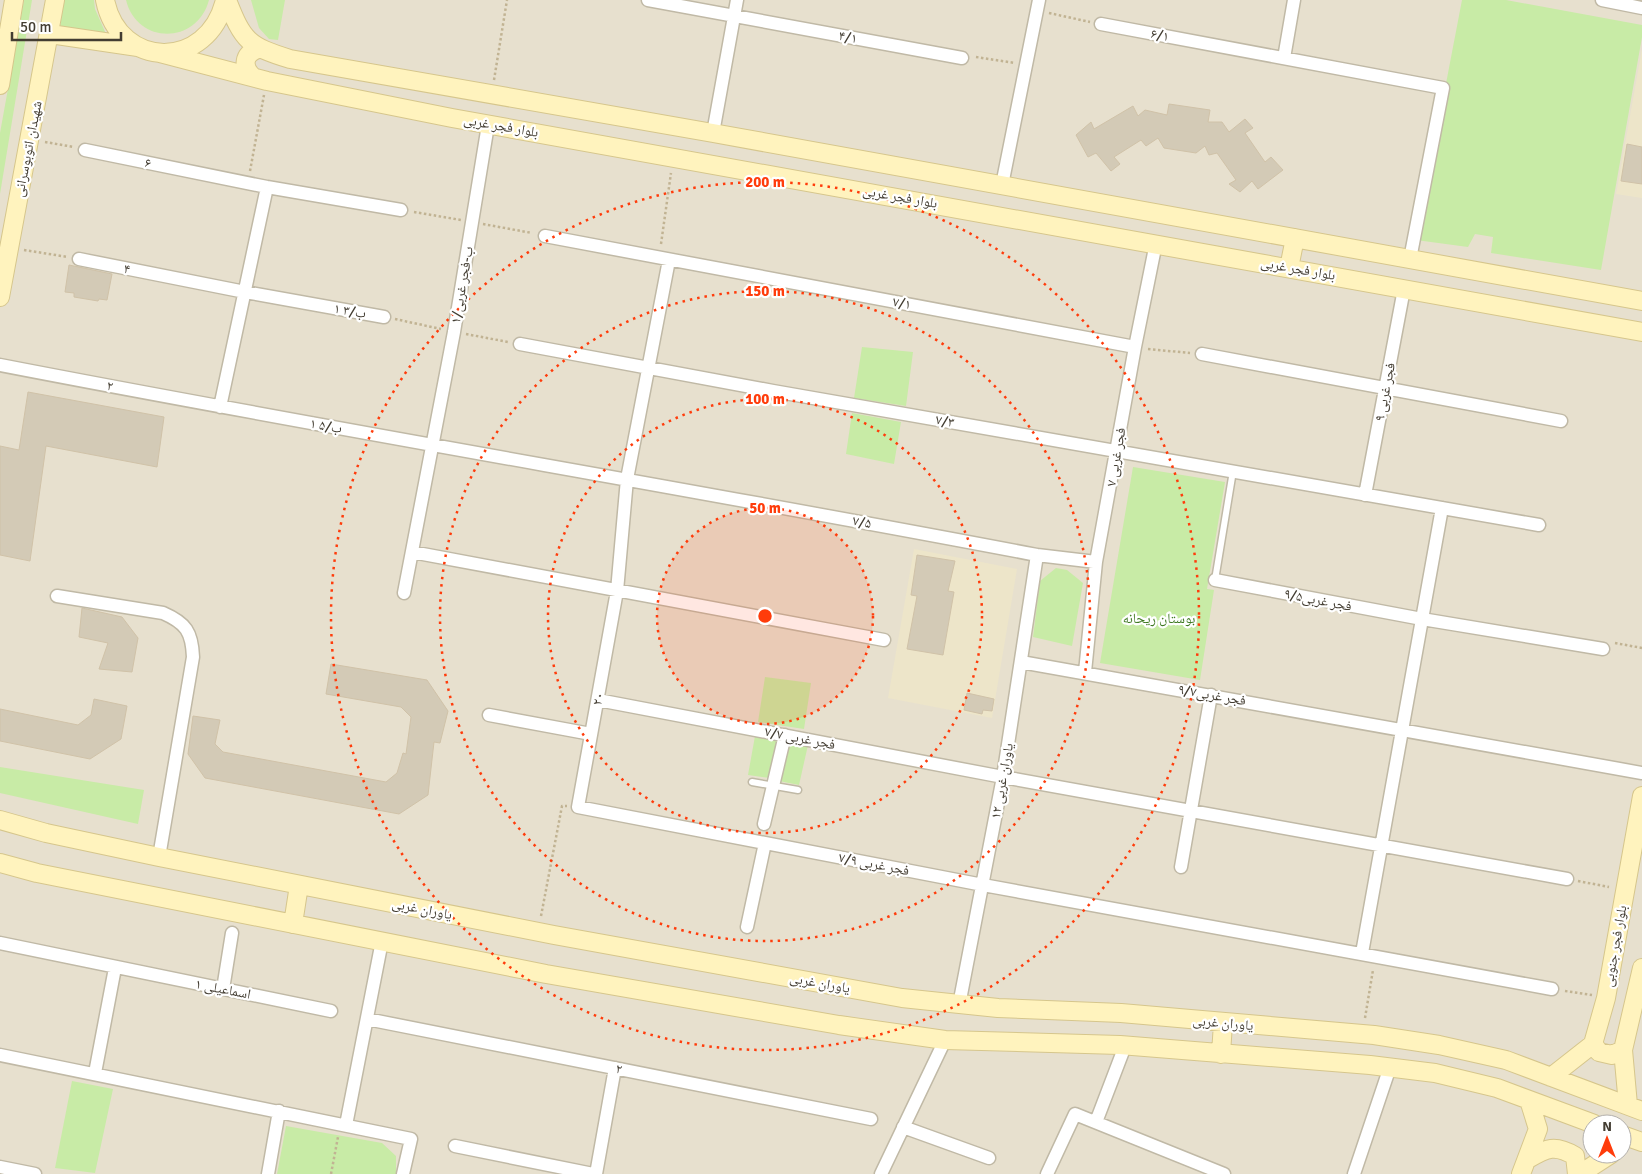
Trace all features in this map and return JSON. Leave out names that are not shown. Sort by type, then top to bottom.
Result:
[{"type":"main road","points":[[0,85],[14,0]]},
{"type":"main road","name":"شهیدان اتوبوسرانی","points":[[0,297],[55,0]]},
{"type":"main road","points":[[105,0],[107,12],[115,27],[126,39],[141,48]]},
{"type":"main road","points":[[160,53],[179,52],[197,44],[212,32],[222,16],[226,0]]},
{"type":"main road","name":"بلوار فجر غربی","points":[[226,0],[236,24],[245,37],[258,49],[290,59],[713,132],[1642,301]]},
{"type":"main road","points":[[50,34],[141,48]]},
{"type":"main road","name":"بلوار فجر غربی","points":[[141,48],[260,79],[488,125],[1156,243],[1404,289],[1640,329]]},
{"type":"main road","points":[[258,49],[246,56],[247,72],[260,79]]},
{"type":"main road","points":[[1289,268],[1295,238]]},
{"type":"main road","name":"بلوار فجر جنوبی","points":[[1593,1044],[1606,998],[1642,796]]},
{"type":"main road","name":"یاوران غربی","points":[[0,820],[46,833],[300,885],[902,998],[959,1005],[1121,1014],[1362,1034],[1438,1045],[1496,1058],[1635,1108]]},
{"type":"main road","points":[[0,863],[37,873],[546,974],[810,1020],[945,1040],[1125,1046],[1390,1067],[1435,1073],[1497,1088],[1582,1120]]},
{"type":"main road","points":[[293,924],[300,885]]},
{"type":"main road","points":[[1635,1108],[1623,1050],[1642,968]]},
{"type":"main road","points":[[1221,1054],[1223,1023]]},
{"type":"main road","points":[[1551,1077],[1593,1044],[1599,1052],[1612,1055],[1623,1050]]},
{"type":"main road","points":[[1524,1166],[1538,1129],[1529,1100]]},
{"type":"main road","points":[[1524,1166],[1544,1150],[1562,1148],[1574,1156],[1579,1174],[1594,1164]]},
{"type":"street","name":"۴/۱","points":[[648,0],[962,58]]},
{"type":"street","points":[[713,132],[736,0]]},
{"type":"street","points":[[1284,58],[1294,0]]},
{"type":"street","points":[[1602,0],[1642,8]]},
{"type":"street","points":[[1002,186],[1038,5]]},
{"type":"street","name":"۶/۱","points":[[1101,24],[1443,88],[1410,259]]},
{"type":"street","name":"۱/ب-فجر غربی","points":[[404,593],[454,332],[488,125]]},
{"type":"street","name":"۶","points":[[85,150],[266,187],[401,210]]},
{"type":"street","points":[[220,407],[266,187]]},
{"type":"street","name":"۷/۱","points":[[545,236],[1135,347]]},
{"type":"street","name":"۷ فجر غربی","points":[[1085,672],[1096,562],[1156,243]]},
{"type":"street","name":"۴","points":[[79,259],[245,292]]},
{"type":"street","name":"۲۰","points":[[578,807],[617,591],[627,479],[649,369],[664,259]]},
{"type":"street","name":"۹ فجر غربی","points":[[1365,495],[1404,289]]},
{"type":"street","name":"۱ ب/۳","points":[[245,292],[384,317]]},
{"type":"street","name":"۷/۳","points":[[520,344],[773,391],[1539,524]]},
{"type":"street","points":[[1202,354],[1561,421]]},
{"type":"street","name":"۲","points":[[0,365],[220,407]]},
{"type":"street","name":"۱ ب/۵","points":[[220,407],[627,479]]},
{"type":"street","name":"۷/۵","points":[[627,479],[1036,555],[1096,562]]},
{"type":"street","points":[[1369,955],[1382,846],[1442,508]]},
{"type":"street","points":[[412,552],[884,640]]},
{"type":"street","name":"۱۲ یاوران غربی","points":[[959,1005],[1003,777],[1036,555]]},
{"type":"street","name":"فجر غربی۹/۵","points":[[1214,580],[1422,619],[1603,649]]},
{"type":"street","points":[[57,596],[163,612],[176,619],[192,639],[192,657],[159,857]]},
{"type":"street","name":"فجر غربی۹/۷","points":[[1021,662],[1642,773]]},
{"type":"street","points":[[1181,867],[1211,695]]},
{"type":"street","name":"۷/۷ فجر غربی","points":[[598,700],[1003,777],[1567,879]]},
{"type":"street","points":[[489,715],[591,734]]},
{"type":"street","points":[[764,824],[785,735]]},
{"type":"street","name":"۷/۹ فجر غربی","points":[[578,807],[983,885],[1552,989]]},
{"type":"street","points":[[747,927],[765,843]]},
{"type":"street","points":[[223,989],[232,933]]},
{"type":"street","points":[[343,1124],[382,941]]},
{"type":"street","name":"اسماعیلی ۱","points":[[0,943],[331,1011]]},
{"type":"street","points":[[95,1073],[115,968]]},
{"type":"street","name":"۲","points":[[367,1018],[871,1119]]},
{"type":"street","points":[[880,1174],[945,1040]]},
{"type":"street","points":[[1096,1122],[1125,1046]]},
{"type":"street","points":[[0,1055],[411,1139],[404,1174]]},
{"type":"street","points":[[1354,1174],[1390,1067]]},
{"type":"street","points":[[455,1146],[595,1174],[615,1068]]},
{"type":"street","points":[[268,1174],[279,1111]]},
{"type":"street","points":[[1047,1174],[1075,1114],[1224,1174]]},
{"type":"street","points":[[903,1127],[990,1158]]},
{"type":"street","points":[[0,1167],[35,1174]]},
{"type":"lane","points":[[1214,580],[1233,471]]},
{"type":"lane","points":[[752,782],[798,790]]},
{"type":"path","points":[[491,95],[507,0]]},
{"type":"path","points":[[1038,5],[1101,24]]},
{"type":"path","points":[[962,58],[962,54],[1026,66]]},
{"type":"path","points":[[248,183],[260,79]]},
{"type":"path","points":[[30,139],[85,150]]},
{"type":"path","points":[[664,259],[673,157]]},
{"type":"path","points":[[401,210],[545,236]]},
{"type":"path","points":[[9,248],[79,259]]},
{"type":"path","name":"۱ ب/۳","points":[[384,317],[520,344]]},
{"type":"path","points":[[1135,347],[1202,354]]},
{"type":"path","points":[[1603,649],[1604,642],[1642,648]]},
{"type":"path","points":[[538,931],[562,806],[578,807]]},
{"type":"path","points":[[1567,879],[1624,890]]},
{"type":"path","points":[[1362,1034],[1369,955]]},
{"type":"path","points":[[1552,989],[1606,998]]},
{"type":"path","points":[[332,1174],[343,1124]]},
{"type":"shaded area","points":[[0,0],[1642,0],[1642,1174],[0,1174]]},
{"type":"shaded area","points":[[1642,49],[1642,198],[1616,194]]},
{"type":"shaded area","points":[[914,549],[1017,569],[992,718],[888,698]]},
{"type":"green space","points":[[24,0],[32,0],[0,194],[0,133]]},
{"type":"green space","points":[[64,0],[94,0],[95,9],[106,34],[60,26]]},
{"type":"green space","points":[[126,0],[209,0],[202,15],[193,25],[180,32],[167,34],[154,32],[142,25],[132,15]]},
{"type":"green space","points":[[251,0],[285,0],[278,40],[269,39],[259,28]]},
{"type":"green space","points":[[1462,0],[1506,0],[1642,25],[1642,37],[1601,270],[1491,253],[1493,237],[1475,234],[1468,247],[1416,240]]},
{"type":"green space","points":[[862,347],[913,352],[906,406],[854,398]]},
{"type":"green space","points":[[852,413],[901,422],[894,464],[846,454]]},
{"type":"green space","name":"بوستان ریحانه","points":[[1133,467],[1225,482],[1207,589],[1214,590],[1200,680],[1100,663]]},
{"type":"green space","points":[[1056,568],[1067,570],[1083,583],[1072,646],[1033,637],[1040,581]]},
{"type":"green space","points":[[765,677],[811,683],[804,729],[758,722]]},
{"type":"green space","points":[[755,736],[777,740],[770,778],[748,775]]},
{"type":"green space","points":[[788,741],[808,745],[799,785],[779,781]]},
{"type":"green space","points":[[0,767],[144,790],[138,824],[0,793]]},
{"type":"green space","points":[[72,1081],[113,1089],[95,1173],[55,1168]]},
{"type":"green space","points":[[286,1126],[382,1143],[396,1156],[396,1174],[277,1174]]},
{"type":"building","points":[[1169,104],[1210,110],[1208,122],[1222,122],[1229,132],[1245,119],[1253,128],[1245,133],[1265,162],[1271,157],[1283,170],[1258,189],[1252,181],[1240,192],[1229,184],[1236,180],[1217,153],[1209,155],[1205,146],[1196,153],[1164,148],[1158,138],[1146,146],[1141,140],[1114,157],[1120,164],[1111,171],[1096,153],[1088,157],[1076,135],[1091,122],[1094,129],[1133,106],[1138,116],[1145,110],[1167,115]]},
{"type":"building","points":[[1627,144],[1642,147],[1642,184],[1621,181]]},
{"type":"building","points":[[69,265],[112,274],[107,300],[99,299],[98,301],[74,297],[74,293],[65,292]]},
{"type":"building","points":[[28,392],[164,417],[157,467],[46,446],[30,561],[0,555],[0,446],[19,450]]},
{"type":"building","points":[[917,555],[955,561],[948,591],[954,592],[943,655],[907,649],[917,596],[911,595]]},
{"type":"building","points":[[82,608],[122,617],[138,638],[132,672],[99,669],[108,643],[79,637]]},
{"type":"building","points":[[331,664],[427,680],[448,711],[440,743],[434,742],[428,795],[399,814],[205,778],[188,754],[193,716],[220,720],[215,744],[223,752],[386,782],[397,773],[403,753],[406,754],[411,717],[401,707],[326,694]]},
{"type":"building","points":[[967,693],[994,699],[992,711],[983,710],[982,714],[964,710]]},
{"type":"building","points":[[94,699],[127,706],[121,739],[90,759],[0,741],[0,709],[78,725],[91,715]]}]
